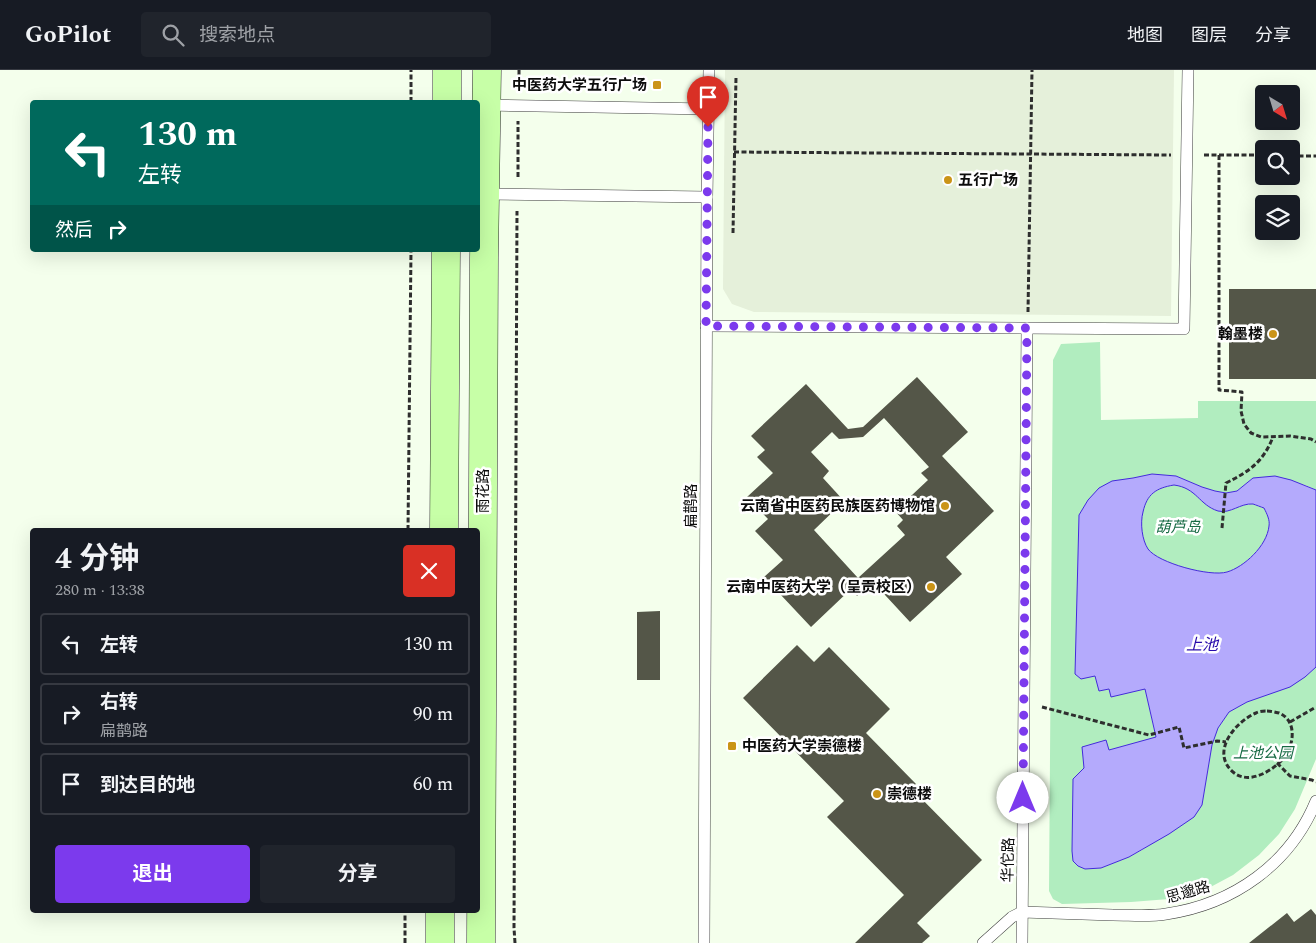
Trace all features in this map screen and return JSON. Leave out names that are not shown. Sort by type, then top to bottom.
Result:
[{"type":"street","points":[[447,70],[447,100]]},
{"type":"street","name":"雨花路","points":[[481,943],[487,70]]},
{"type":"street","points":[[444,528],[446,252]]},
{"type":"street","points":[[440,913],[440,943]]},
{"type":"lane","name":"扁鹊路","points":[[704,943],[706,326],[709,70]]},
{"type":"lane","points":[[706,326],[1184,329],[1188,70]]},
{"type":"lane","points":[[487,106],[708,109]]},
{"type":"lane","points":[[485,194],[707,197]]},
{"type":"lane","name":"华佗路","points":[[1022,943],[1027,328]]},
{"type":"lane","name":"思邈路","points":[[1022,912],[1164,915],[1212,903],[1240,889],[1263,873],[1283,854],[1310,816],[1316,801]]},
{"type":"lane","points":[[983,943],[1012,917],[1022,912]]},
{"type":"path","points":[[411,70],[411,100]]},
{"type":"path","points":[[515,943],[519,70]]},
{"type":"path","points":[[1027,328],[1032,70]]},
{"type":"path","points":[[733,233],[736,77]]},
{"type":"path","points":[[734,152],[1255,155]]},
{"type":"path","points":[[1219,155],[1220,390],[1242,392],[1241,411],[1244,424],[1251,432],[1261,437],[1290,436],[1311,439],[1316,442]]},
{"type":"path","points":[[1300,156],[1316,156]]},
{"type":"path","points":[[408,528],[410,252]]},
{"type":"path","points":[[1222,528],[1226,483],[1252,469],[1266,452],[1273,436]]},
{"type":"path","points":[[1024,702],[1149,735],[1179,728],[1184,748],[1217,741],[1226,742]]},
{"type":"path","points":[[1290,722],[1316,707]]},
{"type":"path","points":[[1267,711],[1280,714],[1290,722],[1293,732],[1292,743],[1285,756],[1272,768],[1254,778],[1243,778],[1233,773],[1226,763],[1223,752],[1226,742],[1234,728],[1257,712],[1267,711]]},
{"type":"path","points":[[1277,763],[1290,776],[1316,782]]},
{"type":"path","points":[[404,943],[405,913]]},
{"type":"green space","name":"上池公园","points":[[1100,342],[1101,420],[1198,418],[1198,401],[1316,401],[1316,490],[1305,485],[1253,478],[1237,491],[1226,493],[1202,487],[1176,476],[1152,474],[1133,478],[1088,500],[1079,515],[1075,674],[1095,676],[1109,689],[1145,689],[1156,738],[1109,750],[1084,768],[1073,779],[1072,851],[1085,869],[1101,868],[1129,857],[1155,841],[1202,805],[1212,745],[1218,728],[1229,712],[1247,702],[1305,677],[1316,667],[1316,759],[1295,809],[1279,834],[1259,855],[1233,875],[1205,890],[1169,899],[1062,904],[1053,899],[1049,891],[1053,360],[1061,344]]},
{"type":"green space","name":"葫芦岛","points":[[1174,485],[1184,486],[1203,502],[1228,511],[1253,504],[1264,508],[1269,519],[1269,526],[1264,541],[1254,555],[1240,566],[1227,572],[1219,573],[1197,571],[1173,564],[1148,549],[1142,531],[1142,516],[1147,501],[1157,490]]},
{"type":"shaded area","name":"五行广场","points":[[725,70],[1174,70],[1171,316],[754,312],[732,304],[723,289]]},
{"type":"water","name":"上池","points":[[1152,474],[1176,476],[1202,487],[1226,493],[1237,491],[1253,478],[1275,476],[1316,490],[1316,667],[1290,687],[1247,702],[1229,712],[1218,728],[1212,745],[1202,805],[1194,817],[1129,857],[1101,868],[1085,869],[1073,861],[1072,851],[1073,779],[1084,768],[1082,747],[1106,740],[1109,750],[1156,737],[1145,689],[1111,697],[1109,689],[1099,691],[1095,676],[1081,679],[1075,674],[1079,515],[1088,500],[1099,488],[1112,481]],"holes":[[[1174,485],[1188,489],[1206,505],[1218,511],[1223,512],[1248,504],[1264,508],[1269,519],[1269,526],[1264,541],[1254,555],[1240,566],[1227,572],[1219,573],[1197,571],[1173,564],[1148,549],[1144,541],[1142,526],[1142,516],[1147,501],[1157,490]]]},
{"type":"building","name":"翰墨楼","points":[[1229,289],[1316,289],[1316,379],[1229,379]]},
{"type":"building","name":"云南省中医药民族医药博物馆","points":[[917,377],[968,432],[942,456],[994,511],[946,557],[962,574],[910,622],[873,582],[857,596],[851,589],[811,627],[764,577],[783,560],[755,531],[768,519],[747,497],[773,473],[757,457],[765,450],[751,436],[806,384],[848,429],[863,427]],"holes":[[[884,418],[929,467],[921,473],[928,480],[895,511],[903,520],[897,526],[905,535],[858,578],[814,530],[844,501],[823,478],[829,471],[811,452],[832,432],[839,439],[863,437]]]},
{"type":"building","points":[[660,611],[660,680],[637,680],[637,612]]},
{"type":"building","name":"崇德楼","points":[[797,645],[814,662],[829,647],[890,709],[866,733],[916,784],[911,788],[982,860],[917,923],[930,936],[922,943],[855,943],[904,895],[827,817],[844,801],[743,698]]},
{"type":"building","points":[[1311,909],[1316,915],[1316,943],[1249,943],[1287,913],[1294,922]]},
{"type":"place","name":"中医药大学五行广场","points":[[657,85]]},
{"type":"place","name":"五行广场","points":[[948,180]]},
{"type":"place","name":"翰墨楼","points":[[1273,334]]},
{"type":"place","name":"云南省中医药民族医药博物馆","points":[[945,506]]},
{"type":"place","name":"云南中医药大学（呈贡校区）","points":[[931,587]]},
{"type":"place","name":"中医药大学崇德楼","points":[[732,746]]},
{"type":"place","name":"崇德楼","points":[[877,794]]},
{"type":"route","points":[[708,127],[706,326],[1027,328],[1023,798]]}]
